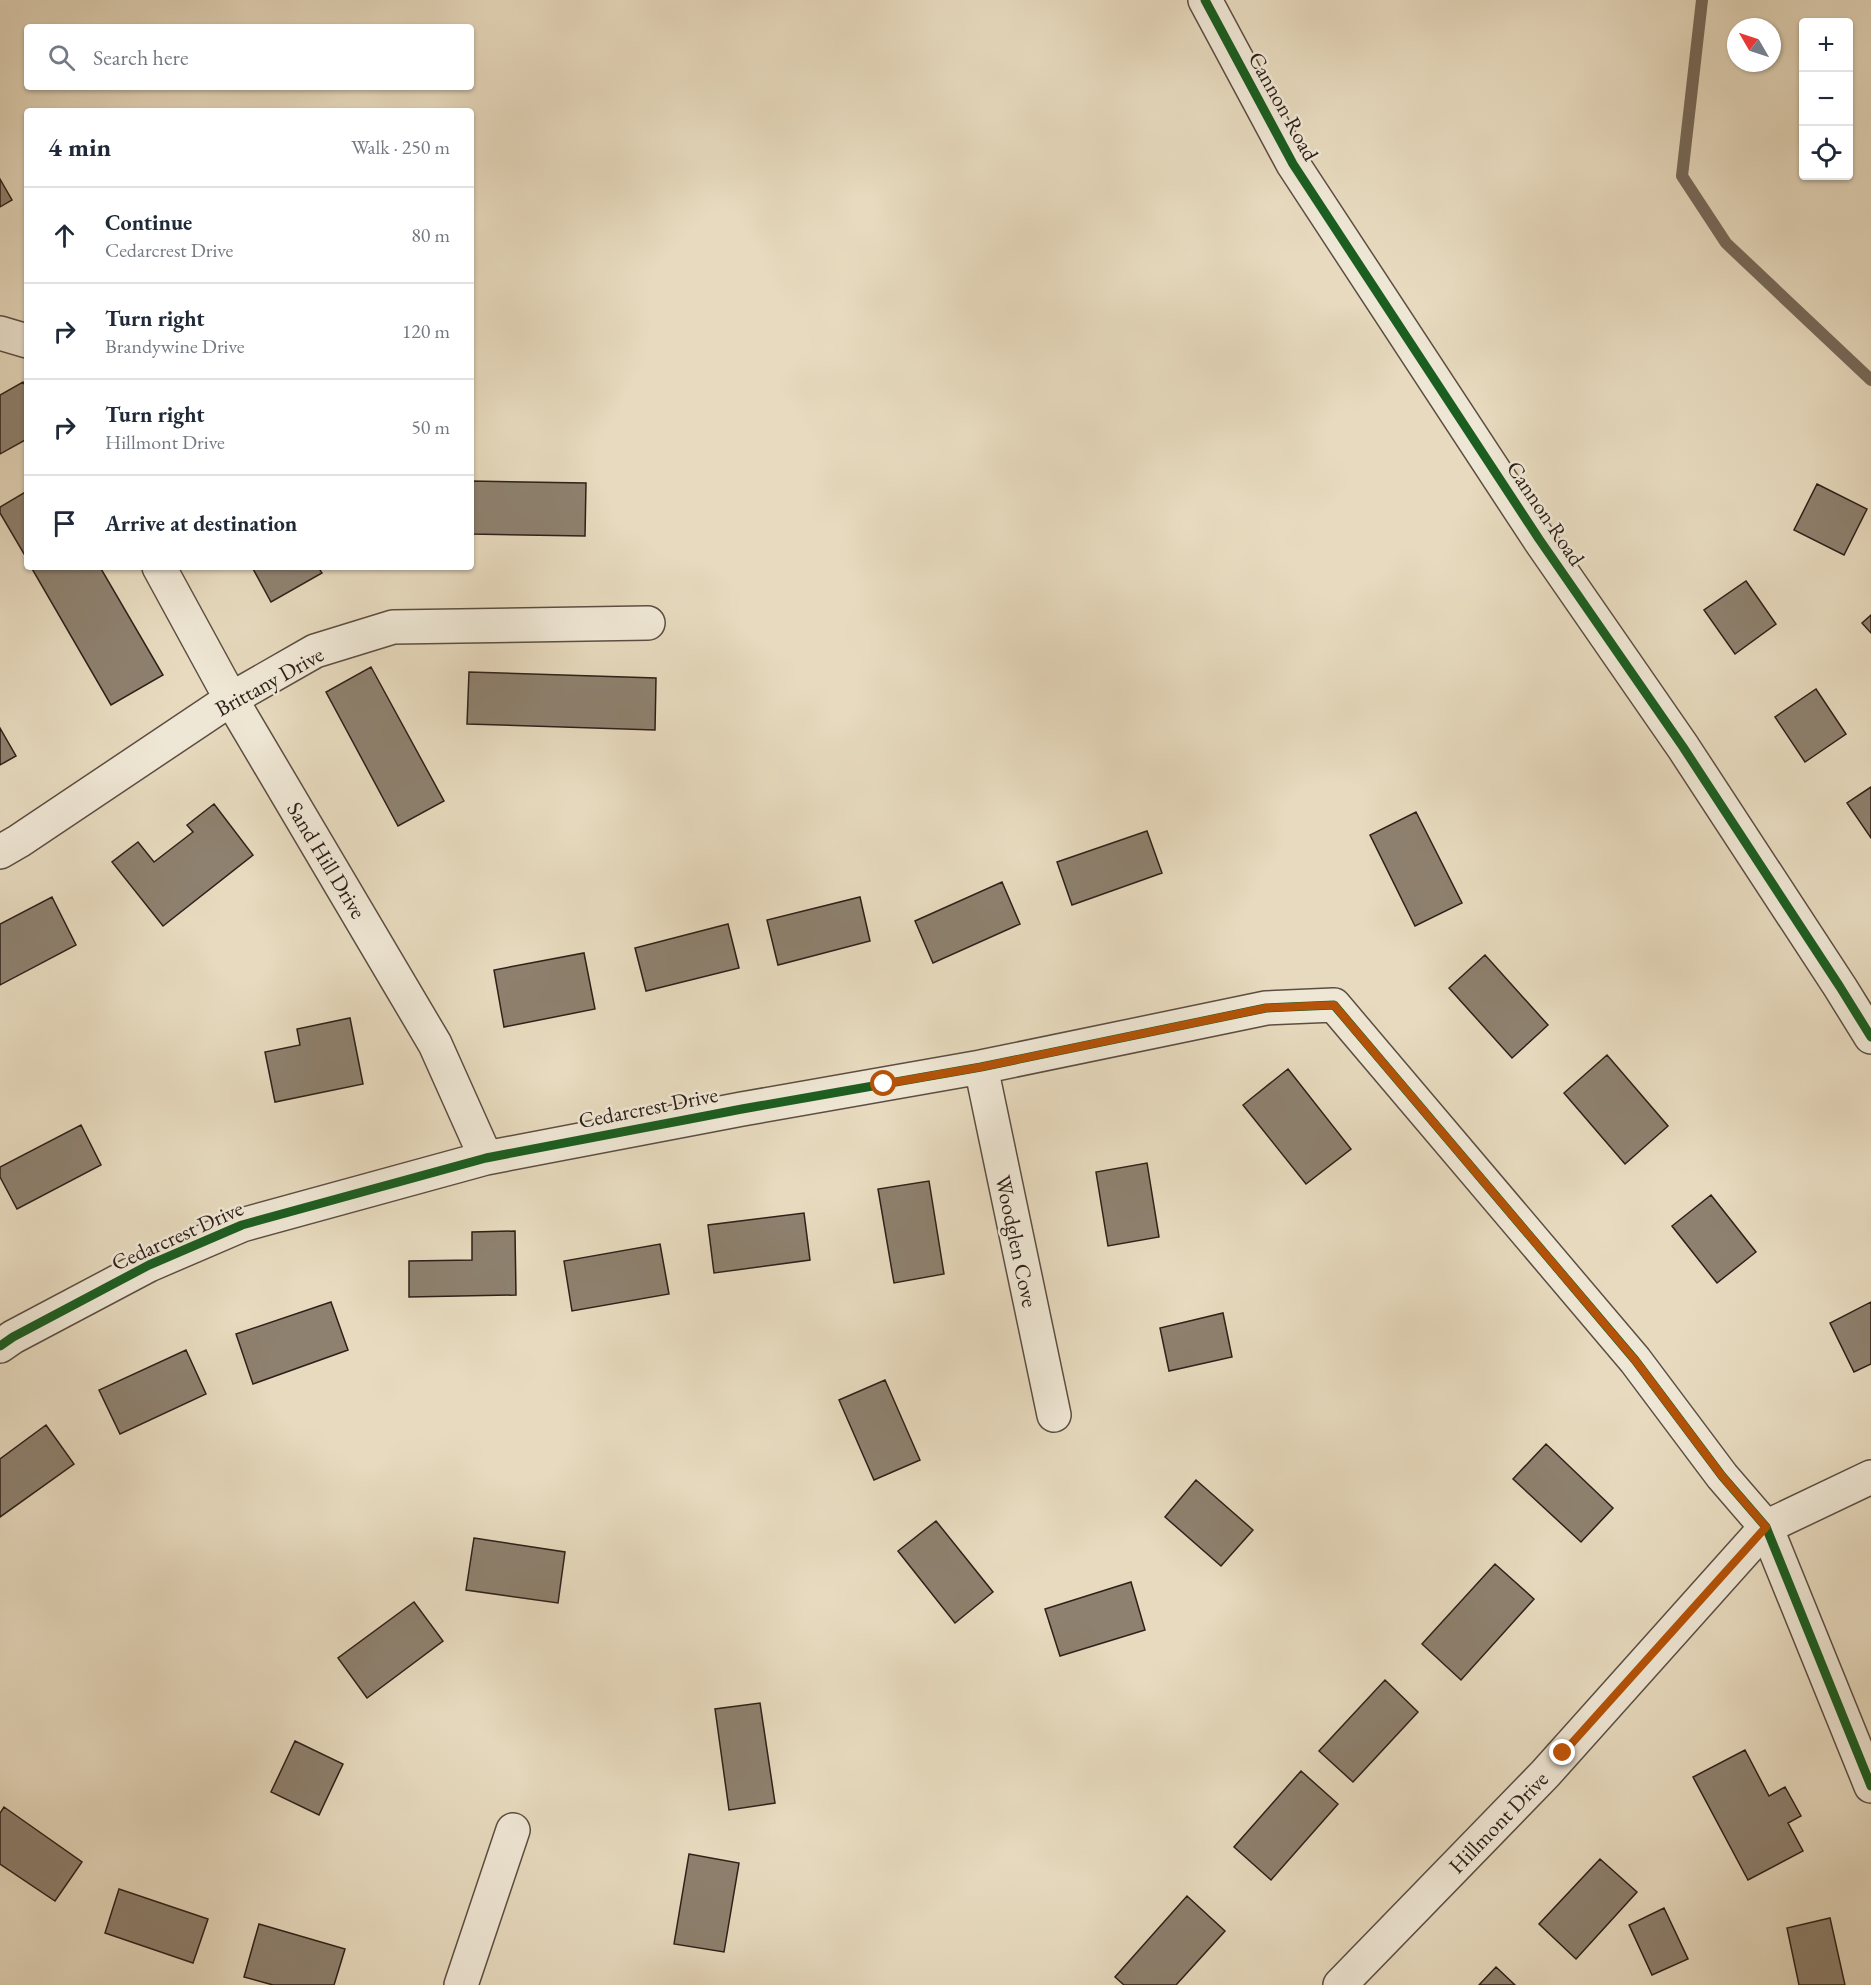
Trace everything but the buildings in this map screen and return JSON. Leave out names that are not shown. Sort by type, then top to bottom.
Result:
[{"type":"street","name":"Cannon Road","points":[[1205,0],[1293,164],[1532,529],[1683,747],[1871,1037]]},
{"type":"street","points":[[0,333],[24,340]]},
{"type":"street","name":"Sand Hill Drive","points":[[161,570],[231,699],[435,1044],[486,1158]]},
{"type":"street","name":"Brittany Drive","points":[[0,852],[231,699],[315,651],[393,627],[648,623]]},
{"type":"street","name":"Cedarcrest Drive","points":[[0,1346],[149,1266],[242,1224],[486,1158],[752,1107],[981,1067],[1266,1008],[1334,1005],[1635,1360],[1722,1476],[1766,1527]]},
{"type":"street","name":"Woodglen Cove","points":[[981,1067],[1054,1415]]},
{"type":"street","name":"Hillmont Drive","points":[[1340,1985],[1545,1774],[1766,1527],[1871,1477]]},
{"type":"street","points":[[1766,1527],[1871,1786]]},
{"type":"street","points":[[461,1985],[513,1830]]},
{"type":"waterway","points":[[1702,0],[1682,176],[1726,243],[1871,380]]},
{"type":"cycle path","points":[[1205,0],[1293,164],[1539,539],[1683,747],[1871,1037]]},
{"type":"cycle path","points":[[0,1346],[149,1265],[242,1225],[486,1158],[742,1109],[981,1067],[1266,1008],[1334,1005],[1635,1360],[1722,1476],[1766,1527],[1871,1786]]},
{"type":"route","points":[[884,1084],[981,1067],[1266,1008],[1334,1005],[1635,1360],[1722,1476],[1766,1527],[1563,1753]]}]
